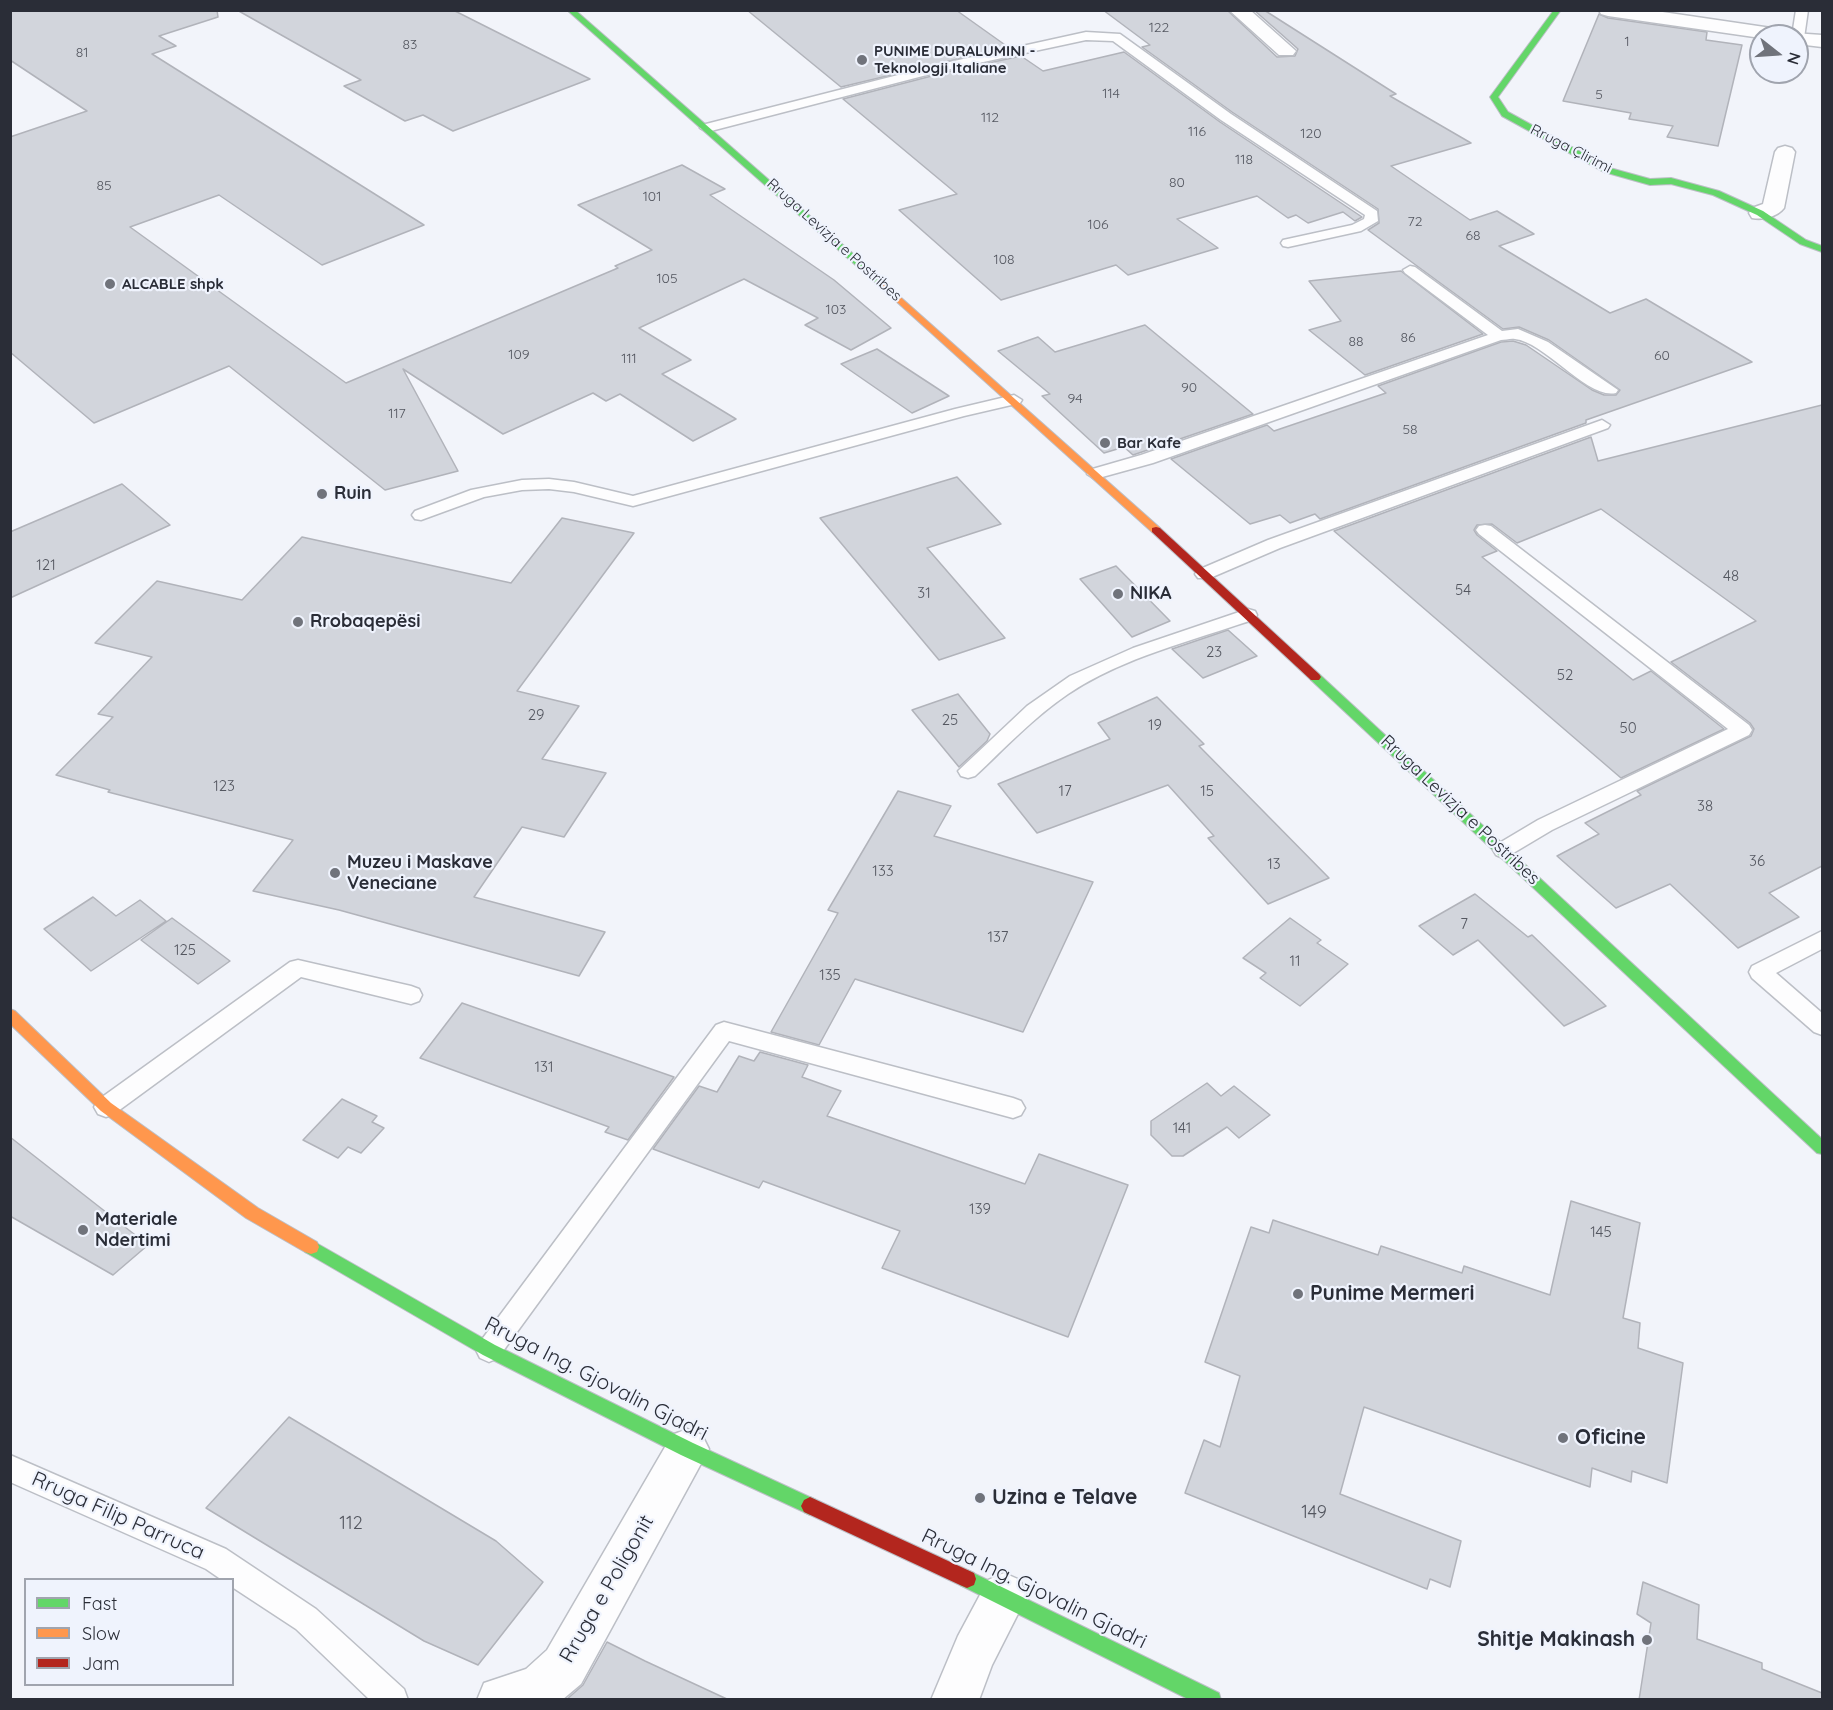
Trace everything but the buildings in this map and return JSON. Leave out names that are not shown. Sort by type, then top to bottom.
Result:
[{"type":"street","name":"Rruga Levizja e Postribes","points":[[570,10],[1014,400],[1503,850],[1822,1148]]},
{"type":"street","points":[[1238,10],[1286,51]]},
{"type":"street","name":"Rruga Çlirimi","points":[[1558,10],[1494,97],[1505,114],[1607,170],[1650,182],[1671,181],[1716,193],[1760,213],[1803,242],[1822,249]]},
{"type":"street","points":[[1608,10],[1749,31]]},
{"type":"street","points":[[1760,213],[1773,207],[1785,152]]},
{"type":"street","name":"Rruga Ing. Gjovalin Gjadri","points":[[10,1015],[106,1107],[252,1214],[489,1350],[687,1449],[1004,1596],[1212,1700]]},
{"type":"street","name":"Rruga e Poligonit","points":[[501,1700],[539,1688],[564,1667],[687,1449]]},
{"type":"street","points":[[955,1700],[974,1652],[1004,1596]]},
{"type":"lane","points":[[707,128],[945,67],[1086,36],[1116,37],[1226,117],[1372,214],[1371,221],[1356,228],[1288,243]]},
{"type":"lane","points":[[1410,270],[1499,336]]},
{"type":"lane","points":[[1095,474],[1147,459],[1499,336],[1518,334],[1543,345],[1586,377],[1610,390]]},
{"type":"lane","points":[[421,515],[445,504],[493,490],[538,484],[581,488],[633,501],[1014,400]]},
{"type":"lane","points":[[1204,574],[1274,544],[1602,425]]},
{"type":"lane","points":[[1485,530],[1742,730],[1545,825],[1503,850]]},
{"type":"lane","points":[[968,771],[1039,707],[1075,681],[1121,659],[1248,615]]},
{"type":"lane","points":[[1822,939],[1760,972],[1822,1026]]},
{"type":"lane","points":[[106,1107],[298,968],[411,995]]},
{"type":"lane","points":[[489,1350],[724,1031],[1012,1108]]},
{"type":"lane","name":"Rruga Filip Parruca","points":[[10,1468],[216,1559],[306,1619],[393,1700]]},
{"type":"traffic: fast","points":[[570,10],[880,282]]},
{"type":"traffic: fast","points":[[1558,10],[1494,97],[1505,114],[1607,170],[1650,182],[1671,181],[1716,193],[1760,213],[1803,242],[1822,249]]},
{"type":"traffic: fast","points":[[1315,677],[1822,1148]]},
{"type":"traffic: fast","points":[[311,1247],[489,1350],[687,1449],[810,1506]]},
{"type":"traffic: fast","points":[[967,1579],[1212,1700]]},
{"type":"traffic: slow","points":[[880,282],[1156,530]]},
{"type":"traffic: slow","points":[[10,1015],[106,1107],[252,1213],[311,1247]]},
{"type":"traffic: jam","points":[[1156,530],[1315,677]]},
{"type":"traffic: jam","points":[[810,1506],[967,1579]]},
{"type":"place","name":"PUNIME DURALUMINI - Teknologji Italiane","points":[[862,60]]},
{"type":"place","name":"ALCABLE shpk","points":[[110,284]]},
{"type":"place","name":"Bar Kafe","points":[[1105,443]]},
{"type":"place","name":"Ruin","points":[[322,494]]},
{"type":"place","name":"NIKA","points":[[1118,594]]},
{"type":"place","name":"Rrobaqepësi","points":[[298,622]]},
{"type":"place","name":"Muzeu i Maskave Veneciane","points":[[335,873]]},
{"type":"place","name":"Materiale Ndertimi","points":[[83,1230]]},
{"type":"place","name":"Punime Mermeri","points":[[1298,1294]]},
{"type":"place","name":"Oficine","points":[[1563,1438]]},
{"type":"place","name":"Uzina e Telave","points":[[980,1498]]},
{"type":"place","name":"Shitje Makinash","points":[[1647,1640]]}]
